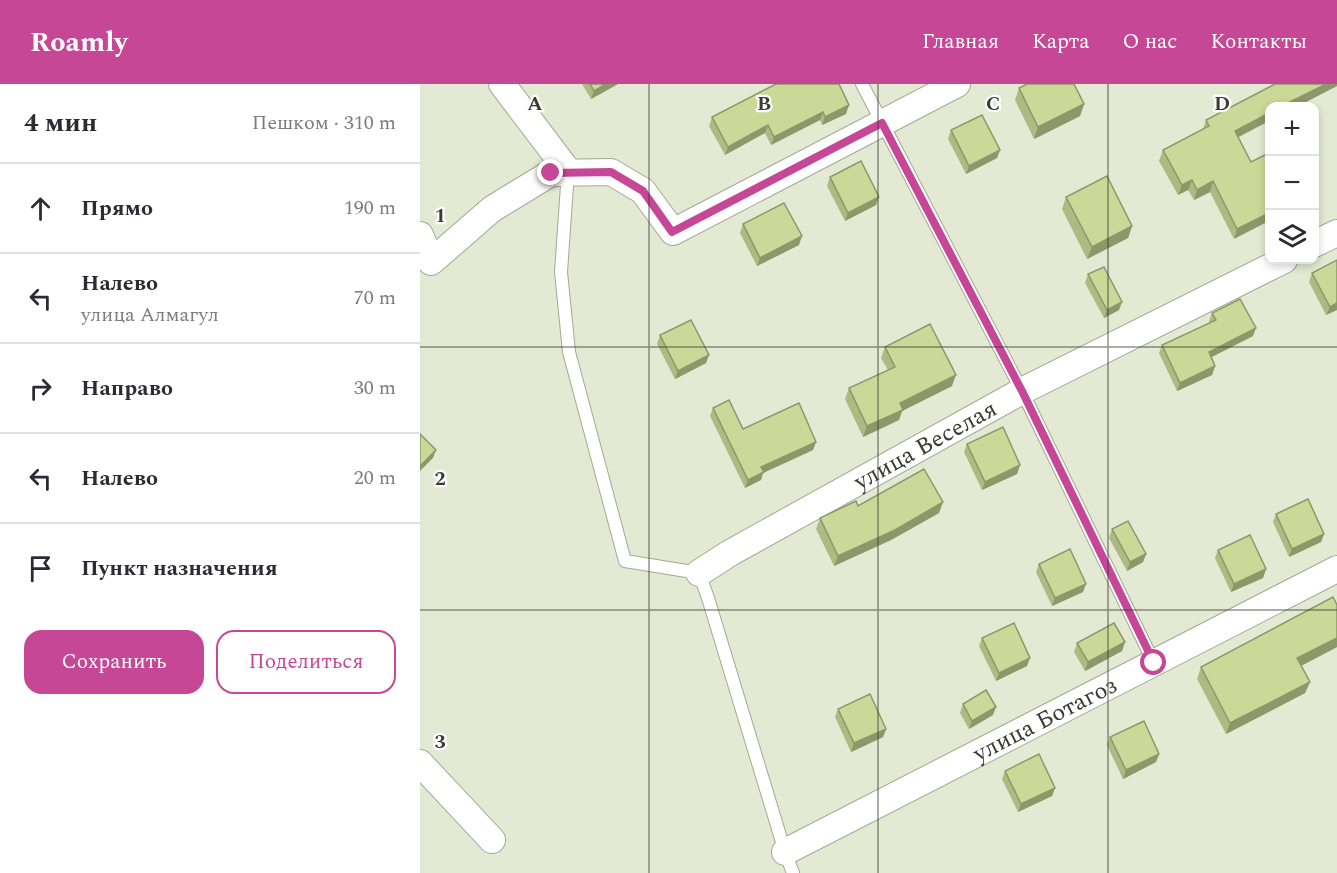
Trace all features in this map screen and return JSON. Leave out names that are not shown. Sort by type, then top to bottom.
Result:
[{"type":"street","points":[[502,84],[568,171]]},
{"type":"street","points":[[420,235],[431,262],[492,209],[551,173],[568,171],[611,172],[643,191],[672,232],[957,84]]},
{"type":"street","points":[[1319,242],[1337,233]]},
{"type":"street","name":"улица Веселая","points":[[699,573],[740,547],[1022,391],[1276,264]]},
{"type":"street","name":"улица Ботагоз","points":[[789,862],[1154,663],[1337,570]]},
{"type":"street","points":[[420,763],[492,840]]},
{"type":"lane","points":[[862,84],[1022,391],[1154,663]]},
{"type":"lane","points":[[568,171],[561,272],[569,352],[625,561],[699,573],[789,862]]},
{"type":"building","points":[[590,84],[606,84],[594,91]]},
{"type":"building","points":[[776,84],[839,84],[849,105],[825,117],[823,112],[774,137],[768,125],[728,147],[712,117]]},
{"type":"building","points":[[1027,84],[1074,84],[1084,104],[1038,127],[1019,88]]},
{"type":"building","points":[[1275,84],[1326,84],[1290,102],[1265,102],[1265,115],[1235,131],[1251,162],[1265,155],[1265,215],[1237,229],[1213,181],[1197,190],[1192,180],[1182,185],[1163,150],[1209,126],[1206,120]]},
{"type":"building","points":[[982,115],[1000,150],[969,166],[951,130]]},
{"type":"building","points":[[861,161],[879,197],[848,213],[830,177]]},
{"type":"building","points":[[1107,176],[1132,226],[1092,247],[1066,197]]},
{"type":"building","points":[[784,203],[802,236],[760,258],[743,224]]},
{"type":"building","points":[[1337,260],[1337,303],[1330,307],[1312,273]]},
{"type":"building","points":[[1104,267],[1122,302],[1107,310],[1088,274]]},
{"type":"building","points":[[1240,299],[1256,328],[1209,352],[1215,366],[1180,383],[1162,345],[1216,320],[1212,313]]},
{"type":"building","points":[[691,320],[709,355],[678,371],[660,335]]},
{"type":"building","points":[[930,324],[956,375],[900,403],[903,410],[867,426],[849,388],[895,367],[885,347]]},
{"type":"building","points":[[729,400],[743,429],[799,403],[816,442],[761,467],[764,472],[748,480],[713,408]]},
{"type":"building","points":[[1003,427],[1020,465],[985,482],[967,444]]},
{"type":"building","points":[[420,434],[436,450],[420,466]]},
{"type":"building","points":[[924,469],[943,502],[895,530],[838,556],[820,518],[856,501],[858,506]]},
{"type":"building","points":[[1308,499],[1324,534],[1292,549],[1276,514]]},
{"type":"building","points":[[1128,521],[1146,554],[1130,562],[1112,529]]},
{"type":"building","points":[[1250,535],[1266,569],[1234,584],[1218,550]]},
{"type":"building","points":[[1070,549],[1086,584],[1055,598],[1039,564]]},
{"type":"building","points":[[1333,597],[1337,605],[1337,638],[1297,658],[1310,682],[1230,723],[1201,667]]},
{"type":"building","points":[[1014,623],[1030,658],[999,673],[982,638]]},
{"type":"building","points":[[1114,623],[1125,642],[1088,662],[1077,643]]},
{"type":"building","points":[[986,690],[996,707],[972,721],[963,704]]},
{"type":"building","points":[[870,694],[886,729],[854,743],[838,709]]},
{"type":"building","points":[[1144,721],[1159,754],[1126,770],[1110,737]]},
{"type":"building","points":[[1039,754],[1055,788],[1021,804],[1005,771]]},
{"type":"route","points":[[551,173],[611,172],[643,191],[672,232],[882,123],[1022,391],[1154,663]]}]
